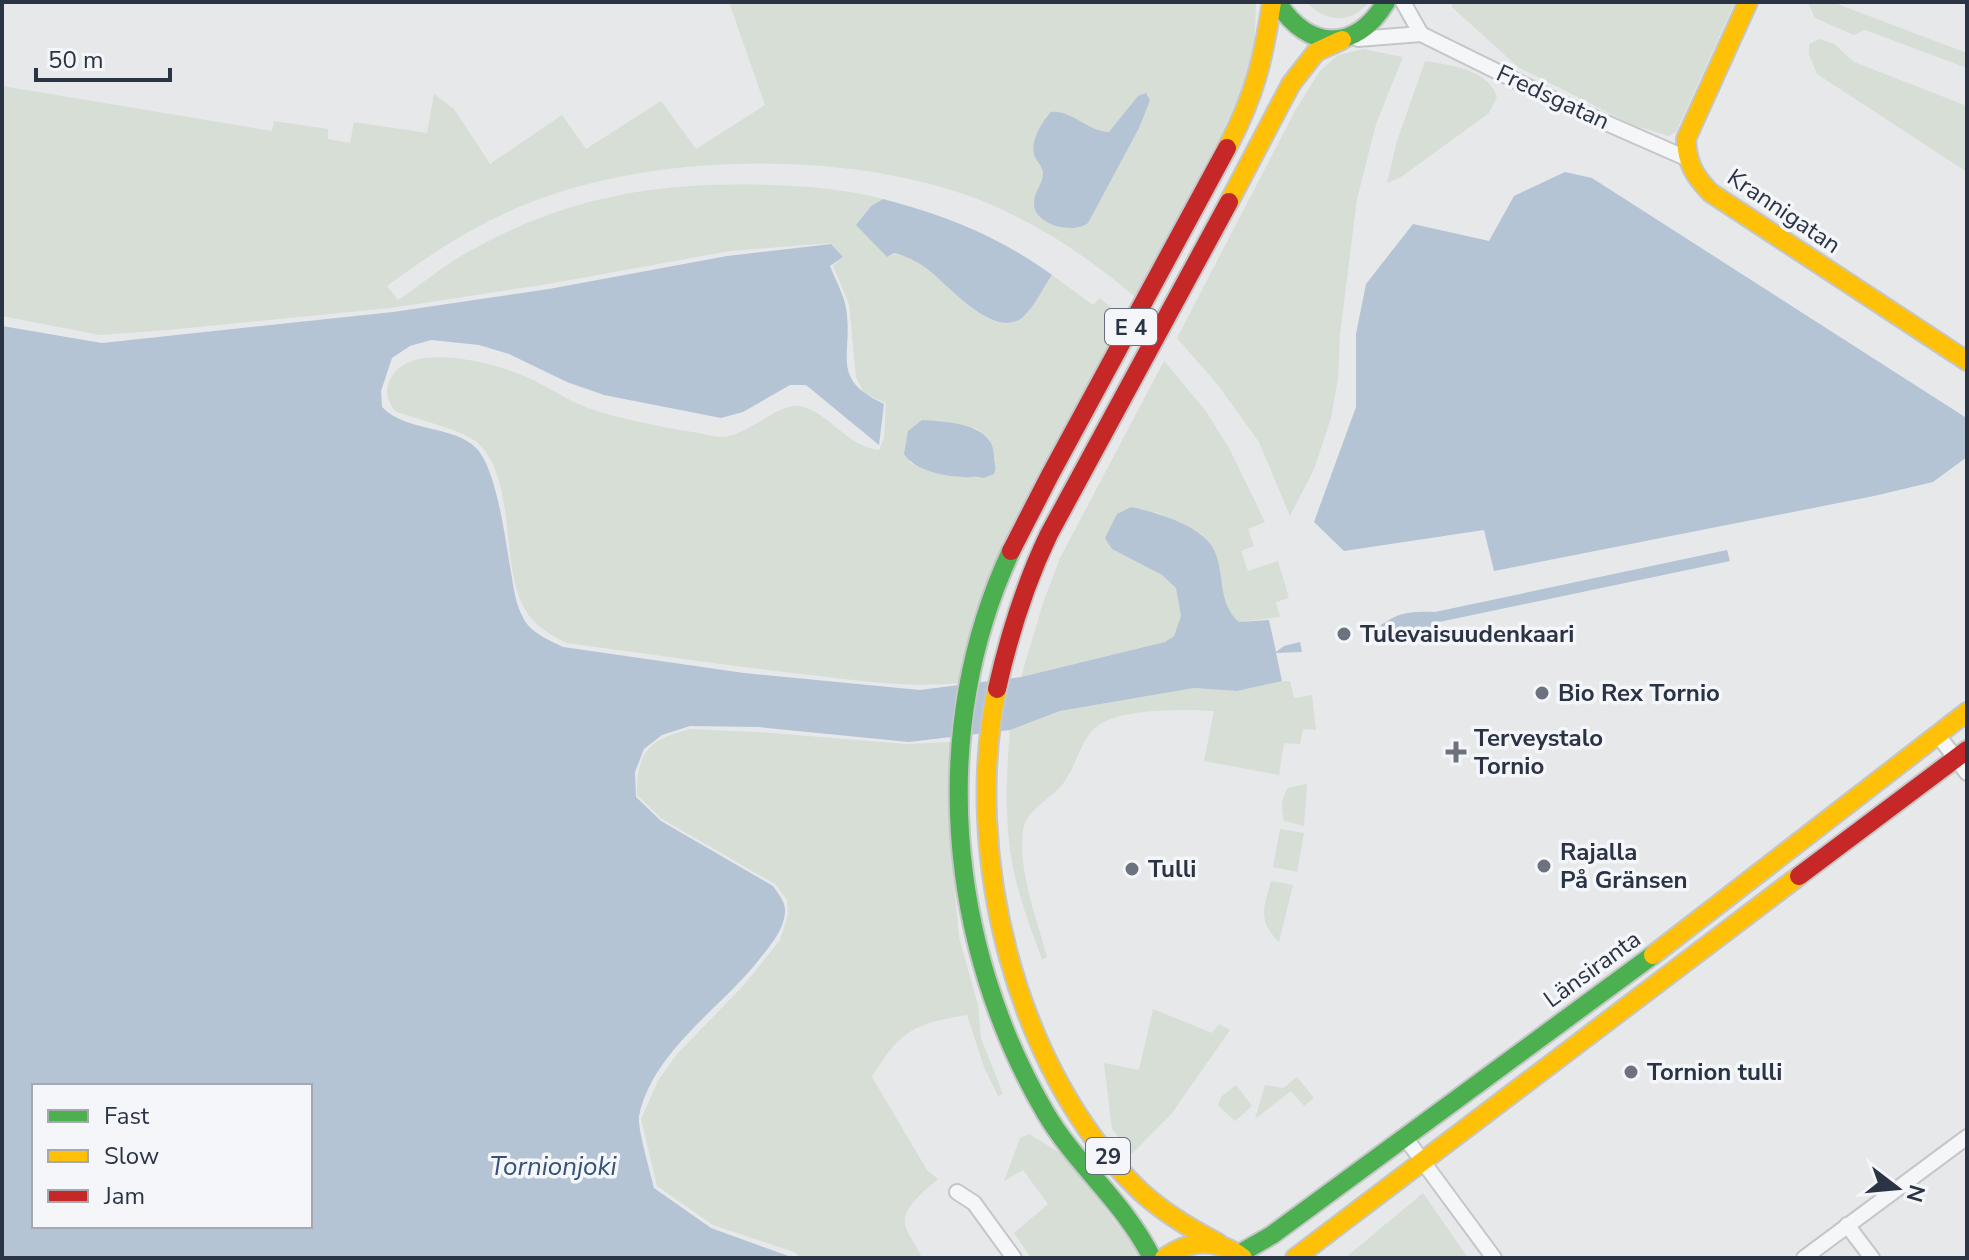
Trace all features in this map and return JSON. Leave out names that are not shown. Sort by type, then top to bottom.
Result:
[{"type":"main road","name":"E 4","points":[[1275,2],[1288,21],[1299,30],[1317,38],[1342,40]]},
{"type":"main road","name":"E 4","points":[[960,783],[964,721],[977,649],[996,589],[1022,529],[1246,112],[1262,64],[1275,2]]},
{"type":"main road","name":"E 4","points":[[987,778],[991,715],[1007,644],[1027,584],[1052,530],[1291,84],[1316,52],[1371,25],[1386,2]]},
{"type":"main road","points":[[1686,158],[1686,139],[1697,110],[1748,2]]},
{"type":"main road","name":"Krannigatan","points":[[1686,158],[1692,175],[1711,193],[1967,361]]},
{"type":"main road","name":"Länsiranta","points":[[1241,1256],[1653,955],[1967,712]]},
{"type":"main road","name":"Länsiranta","points":[[1295,1258],[1964,760]]},
{"type":"main road","name":"29","points":[[987,778],[986,837],[991,884],[1015,984],[1035,1033],[1087,1128],[1132,1184],[1158,1209],[1187,1229],[1241,1256]]},
{"type":"main road","name":"29","points":[[960,783],[960,838],[973,930],[990,992],[1031,1084],[1067,1145],[1140,1233],[1152,1258]]},
{"type":"main road","points":[[1164,1258],[1195,1242],[1218,1243]]},
{"type":"street","points":[[1342,40],[1421,34],[1403,2]]},
{"type":"street","name":"Fredsgatan","points":[[1421,34],[1563,104],[1686,158]]},
{"type":"street","points":[[1937,734],[1964,760]]},
{"type":"street","points":[[1404,1136],[1494,1258]]},
{"type":"street","points":[[1804,1258],[1967,1137]]},
{"type":"street","points":[[957,1192],[974,1203],[1014,1258]]},
{"type":"street","points":[[1847,1225],[1872,1258]]},
{"type":"shaded area","points":[[729,2],[1256,2],[1254,50],[1244,85],[1220,137],[1135,297],[1064,244],[987,203],[937,186],[883,174],[825,166],[766,164],[707,165],[650,172],[595,182],[545,197],[502,214],[462,236],[387,286],[398,300],[450,263],[504,233],[577,206],[650,190],[728,184],[797,186],[883,199],[871,206],[857,225],[887,257],[901,255],[917,262],[972,308],[990,319],[1008,323],[1024,316],[1052,275],[1093,305],[1100,298],[1123,318],[958,683],[921,685],[867,681],[567,643],[536,623],[521,601],[514,580],[500,484],[492,463],[480,445],[452,430],[395,411],[388,399],[389,382],[401,366],[436,357],[457,358],[517,373],[598,411],[714,436],[732,435],[782,409],[800,406],[820,415],[857,443],[879,450],[884,439],[886,403],[864,393],[856,377],[849,304],[833,266],[843,257],[830,243],[730,251],[391,308],[167,330],[100,335],[2,316],[2,86],[272,131],[274,121],[328,129],[328,139],[350,143],[354,122],[427,133],[434,94],[454,109],[490,164],[562,115],[586,149],[661,101],[696,149],[765,105]],"holes":[[[922,420],[976,428],[989,438],[995,460],[983,478],[938,473],[909,462]]]},
{"type":"shaded area","points":[[1307,2],[1369,2],[1354,14],[1338,18],[1322,14]]},
{"type":"shaded area","points":[[1452,2],[1735,2],[1676,132],[1669,136],[1633,125],[1518,67],[1452,7]]},
{"type":"shaded area","points":[[1808,2],[1832,2],[1967,53],[1967,68],[1865,30],[1854,35],[1815,18]]},
{"type":"shaded area","points":[[1819,39],[1834,44],[1854,62],[1967,106],[1967,172],[1817,74],[1809,55],[1809,44]]},
{"type":"shaded area","points":[[1363,49],[1403,57],[1376,124],[1357,199],[1331,418],[1314,469],[1290,516],[1259,442],[1218,385],[1177,338],[1296,109],[1320,71],[1338,55]]},
{"type":"shaded area","points":[[1425,61],[1477,74],[1497,97],[1489,113],[1401,177],[1387,183],[1397,141]]},
{"type":"shaded area","points":[[1164,361],[1206,411],[1230,450],[1265,522],[1248,529],[1254,546],[1241,551],[1248,571],[1278,561],[1289,598],[1276,602],[1280,617],[1239,622],[1230,615],[1202,535],[1156,512],[1112,549],[1162,575],[1176,588],[1181,616],[1174,636],[1166,642],[1021,677],[1060,558]]},
{"type":"shaded area","points":[[1290,681],[1294,698],[1312,695],[1316,730],[1303,729],[1300,744],[1284,743],[1279,775],[1204,761],[1214,711],[1167,710],[1130,714],[1101,724],[1091,732],[1066,780],[1033,811],[1023,831],[1026,879],[1047,957],[1042,960],[1020,894],[1011,854],[1007,801],[1010,730],[1060,711],[1194,688],[1237,691]]},
{"type":"shaded area","points":[[690,729],[907,744],[950,742],[948,818],[959,937],[978,1005],[981,1038],[1003,1094],[998,1096],[984,1067],[967,1015],[933,1022],[910,1032],[891,1049],[872,1077],[927,1170],[938,1179],[915,1200],[906,1214],[906,1228],[922,1258],[801,1258],[794,1252],[713,1225],[657,1186],[641,1119],[659,1079],[677,1054],[744,985],[780,940],[788,915],[787,900],[775,884],[662,819],[637,795],[639,768],[648,750],[664,738]]},
{"type":"shaded area","points":[[1307,784],[1304,826],[1284,821],[1282,804],[1288,788]]},
{"type":"shaded area","points":[[1280,829],[1304,833],[1297,872],[1273,867]]},
{"type":"shaded area","points":[[1271,881],[1293,885],[1279,942],[1267,927],[1264,913]]},
{"type":"shaded area","points":[[1153,1009],[1212,1033],[1219,1024],[1230,1030],[1172,1113],[1132,1154],[1112,1129],[1104,1063],[1139,1070]]},
{"type":"shaded area","points":[[1297,1077],[1314,1098],[1304,1106],[1291,1091],[1255,1119],[1265,1085],[1283,1088]]},
{"type":"shaded area","points":[[1236,1085],[1252,1106],[1235,1121],[1218,1105],[1221,1097]]},
{"type":"shaded area","points":[[1029,1134],[1065,1156],[1143,1258],[1031,1258],[1014,1233],[1048,1204],[1023,1170],[1004,1181],[1020,1138]]},
{"type":"shaded area","points":[[1423,1193],[1468,1258],[1345,1258]]},
{"type":"water","points":[[1146,93],[1150,100],[1139,128],[1088,223],[1073,228],[1046,222],[1035,210],[1035,195],[1043,173],[1035,157],[1034,145],[1040,127],[1051,112],[1066,114],[1094,129],[1109,132],[1138,96]]},
{"type":"water","points":[[1565,172],[1592,178],[1965,417],[1967,457],[1933,482],[1494,571],[1484,530],[1344,551],[1314,522],[1356,407],[1356,334],[1366,284],[1413,224],[1489,241],[1514,196]]},
{"type":"water","points":[[883,199],[992,238],[1052,275],[1023,317],[1011,323],[984,316],[920,264],[894,253],[887,257],[856,225],[871,206]]},
{"type":"water","name":"Tornionjoki","points":[[831,244],[843,257],[830,266],[846,308],[849,375],[856,385],[884,404],[879,445],[806,385],[790,385],[743,412],[721,418],[604,395],[567,382],[509,354],[479,345],[431,340],[410,346],[392,358],[381,391],[382,407],[403,421],[456,436],[477,449],[490,474],[500,510],[514,590],[524,619],[535,631],[563,647],[744,673],[920,690],[1021,677],[1165,642],[1174,636],[1181,616],[1176,588],[1162,575],[1112,549],[1105,538],[1117,514],[1131,507],[1188,526],[1207,540],[1217,557],[1224,596],[1232,614],[1239,622],[1269,620],[1276,652],[1284,646],[1300,642],[1302,652],[1276,653],[1282,681],[1237,691],[1194,688],[1060,711],[1010,730],[909,742],[758,727],[690,726],[662,735],[644,749],[635,772],[636,797],[661,821],[773,886],[785,909],[784,920],[771,945],[673,1051],[647,1093],[639,1122],[654,1188],[711,1228],[794,1258],[2,1258],[2,326],[102,343],[393,312],[549,289],[727,256]]},
{"type":"water","points":[[922,420],[968,426],[986,437],[992,445],[994,474],[983,478],[956,476],[931,472],[915,465],[904,454],[908,431]]},
{"type":"water","points":[[1727,550],[1730,561],[1439,622],[1412,635],[1381,634],[1381,625],[1406,613],[1435,612]]},
{"type":"traffic: fast","points":[[1277,2],[1303,30],[1332,40],[1360,30],[1374,19],[1386,2]]},
{"type":"traffic: fast","points":[[1011,551],[985,619],[968,690],[959,762],[960,835],[969,908],[987,978],[1012,1047],[1045,1112],[1128,1219],[1152,1258]]},
{"type":"traffic: fast","points":[[1239,1254],[1272,1235],[1653,955]]},
{"type":"traffic: slow","points":[[1227,148],[1257,77],[1272,2]]},
{"type":"traffic: slow","points":[[1748,2],[1686,139],[1696,175],[1711,193],[1967,361]]},
{"type":"traffic: slow","points":[[1229,202],[1291,84],[1316,52],[1342,40]]},
{"type":"traffic: slow","points":[[997,689],[988,753],[987,820],[994,888],[1009,956],[1031,1022],[1060,1084],[1095,1140],[1147,1197],[1176,1219],[1218,1243]]},
{"type":"traffic: slow","points":[[1653,955],[1967,712]]},
{"type":"traffic: slow","points":[[1295,1258],[1799,876]]},
{"type":"traffic: slow","points":[[1164,1258],[1184,1247],[1204,1243],[1223,1247],[1243,1258]]},
{"type":"traffic: jam","points":[[1011,551],[1227,148]]},
{"type":"traffic: jam","points":[[997,689],[1018,610],[1049,534],[1229,202]]},
{"type":"traffic: jam","points":[[1799,876],[1967,750]]},
{"type":"place","name":"Tulevaisuudenkaari","points":[[1344,634]]},
{"type":"place","name":"Bio Rex Tornio","points":[[1542,693]]},
{"type":"place","name":"Terveystalo Tornio","points":[[1456,752]]},
{"type":"place","name":"Rajalla På Gränsen","points":[[1544,866]]},
{"type":"place","name":"Tulli","points":[[1132,869]]},
{"type":"place","name":"Tornion tulli","points":[[1631,1072]]}]
